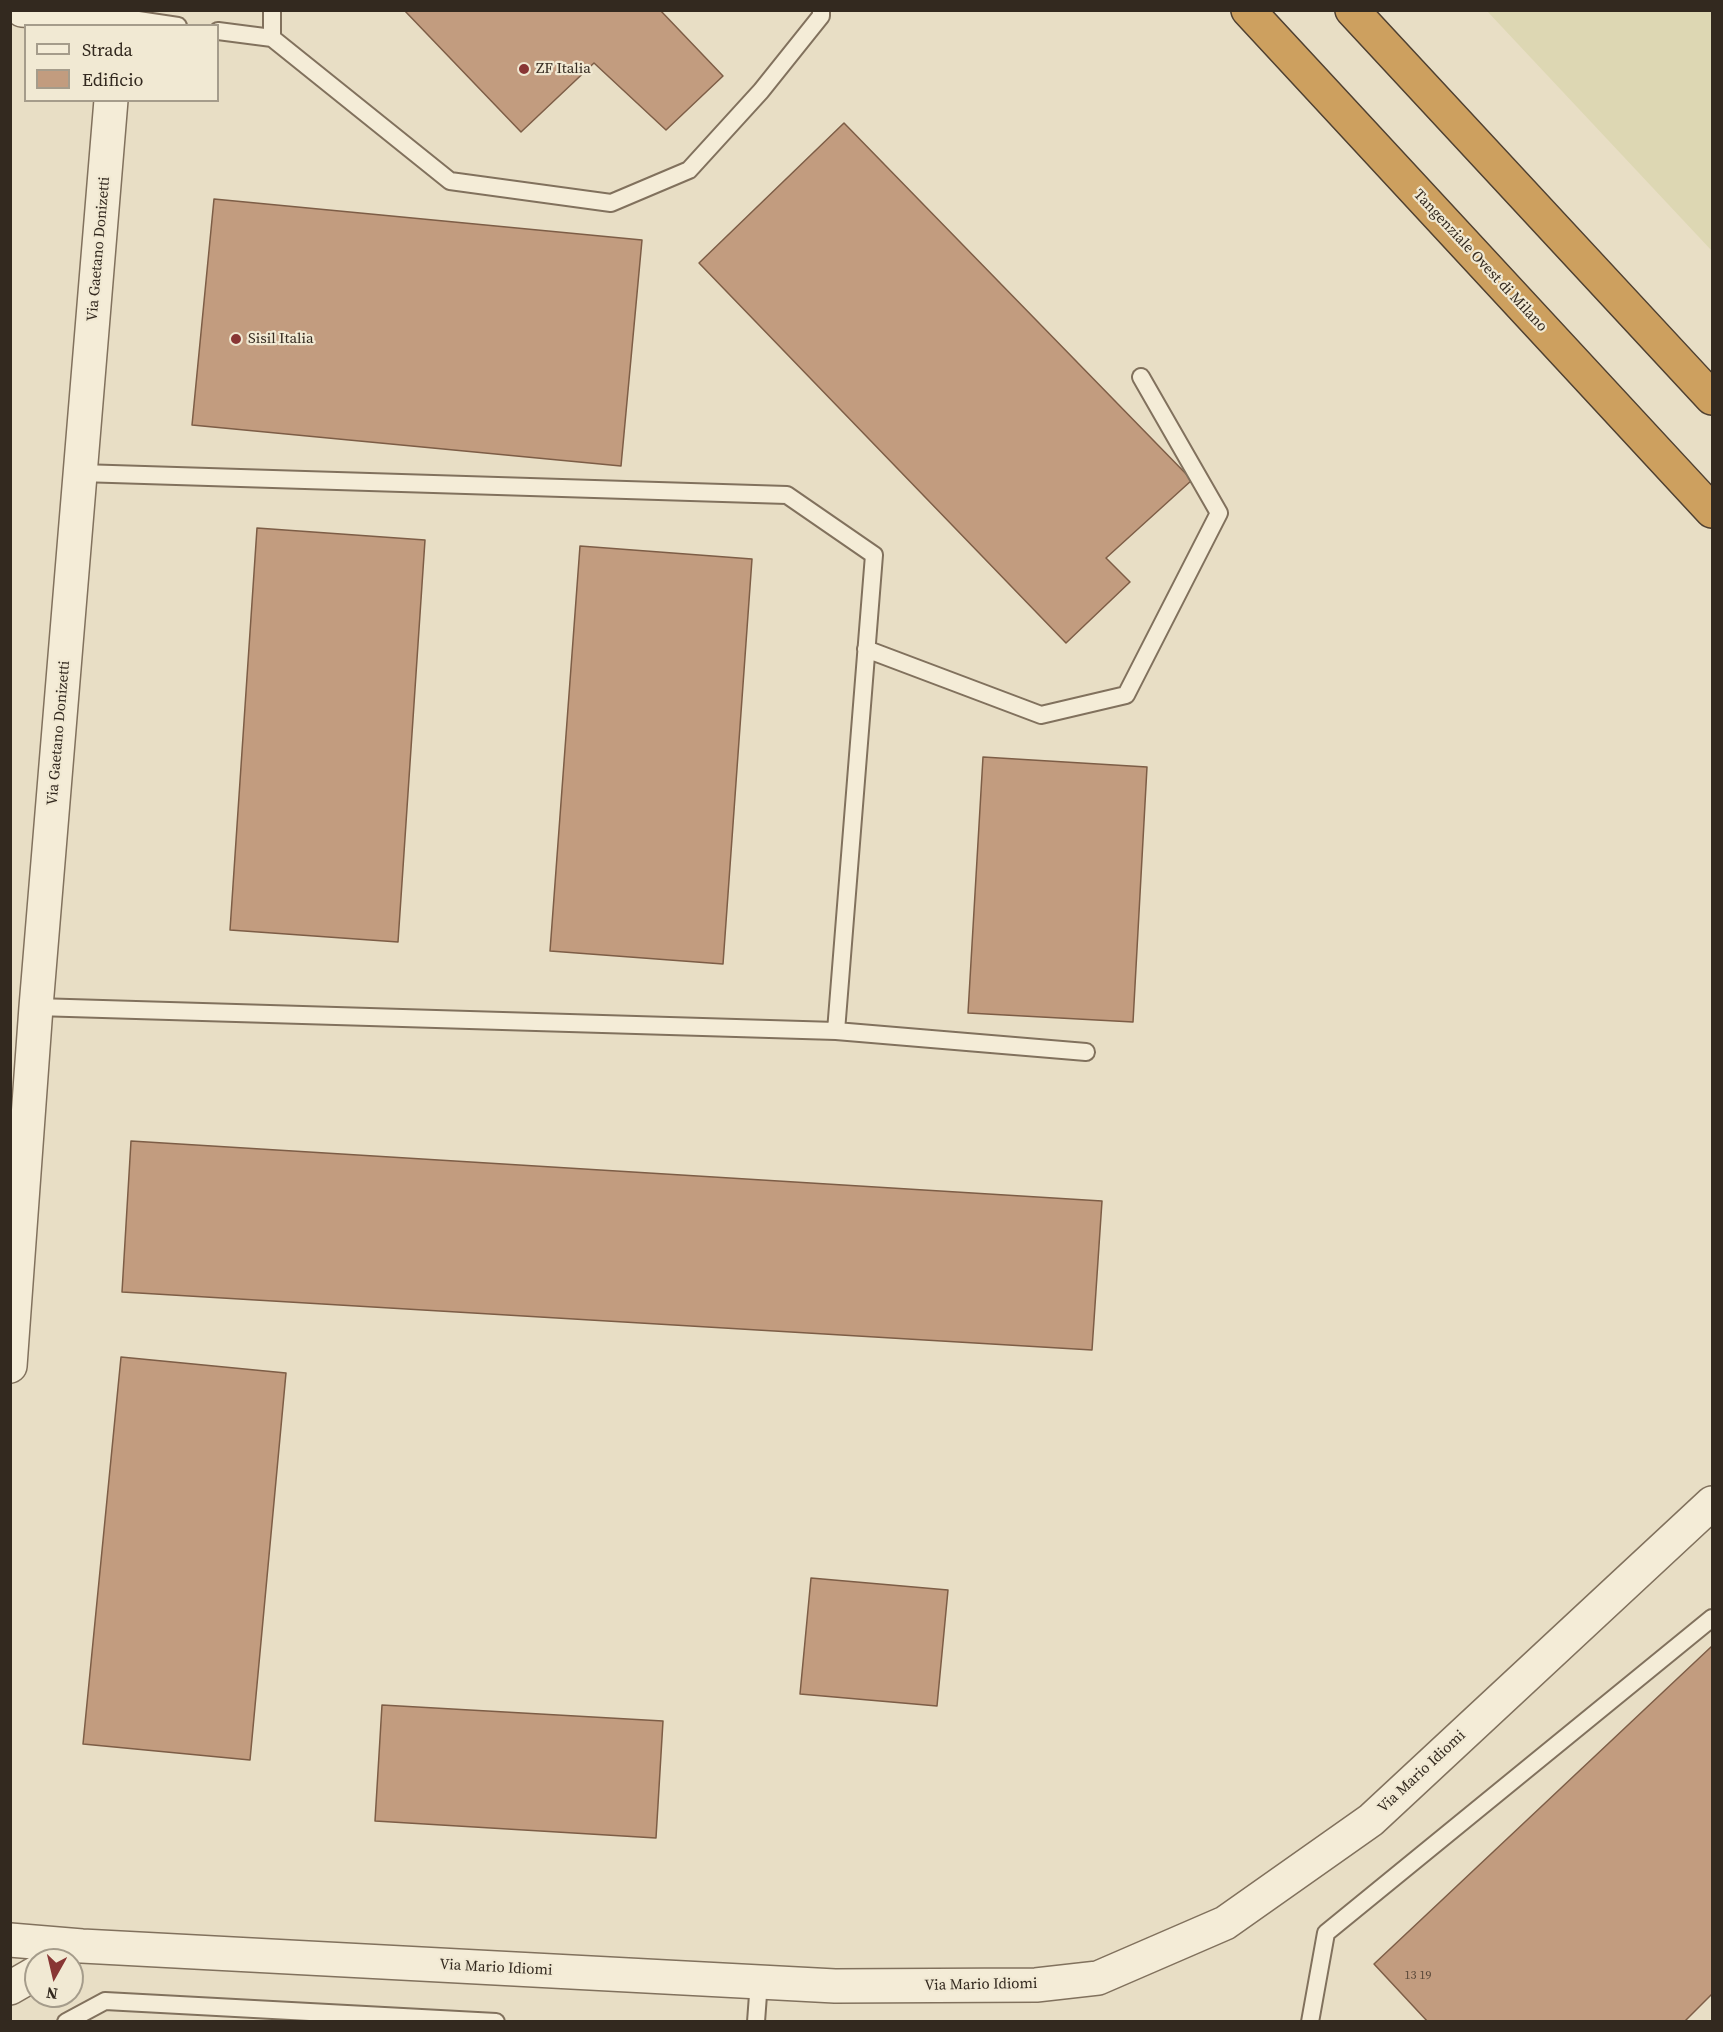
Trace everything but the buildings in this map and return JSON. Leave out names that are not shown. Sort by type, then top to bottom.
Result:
[{"type":"highway","name":"Tangenziale Ovest di Milano","points":[[1248,10],[1713,511]]},
{"type":"highway","points":[[1352,10],[1713,398]]},
{"type":"street","points":[[22,10],[118,18]]},
{"type":"street","name":"Via Gaetano Donizetti","points":[[10,1366],[36,1007],[111,102]]},
{"type":"street","name":"Via Mario Idiomi","points":[[84,1954],[835,1986],[1036,1985],[1098,1978],[1225,1923],[1371,1820],[1713,1503]]},
{"type":"street","name":"Via Mario Idiomi","points":[[10,1940],[48,1948]]},
{"type":"street","points":[[10,1988],[24,1980]]},
{"type":"lane","points":[[272,10],[272,38]]},
{"type":"lane","points":[[219,31],[272,38],[450,181],[611,203],[689,170],[761,91],[821,16],[821,10]]},
{"type":"lane","points":[[118,18],[163,24]]},
{"type":"lane","points":[[866,649],[1041,715],[1126,695],[1219,513],[1141,377]]},
{"type":"lane","points":[[80,473],[787,495],[874,555],[836,1031]]},
{"type":"lane","points":[[36,1007],[836,1031],[1086,1052]]},
{"type":"lane","points":[[1310,2022],[1326,1933],[1713,1618]]},
{"type":"lane","points":[[756,2022],[759,1982]]},
{"type":"lane","points":[[66,2022],[105,2001],[496,2022]]},
{"type":"shaded area","points":[[1487,11],[1712,11],[1712,251]]},
{"type":"place","name":"ZF Italia","points":[[524,69]]},
{"type":"place","name":"Sisil Italia","points":[[236,339]]}]
